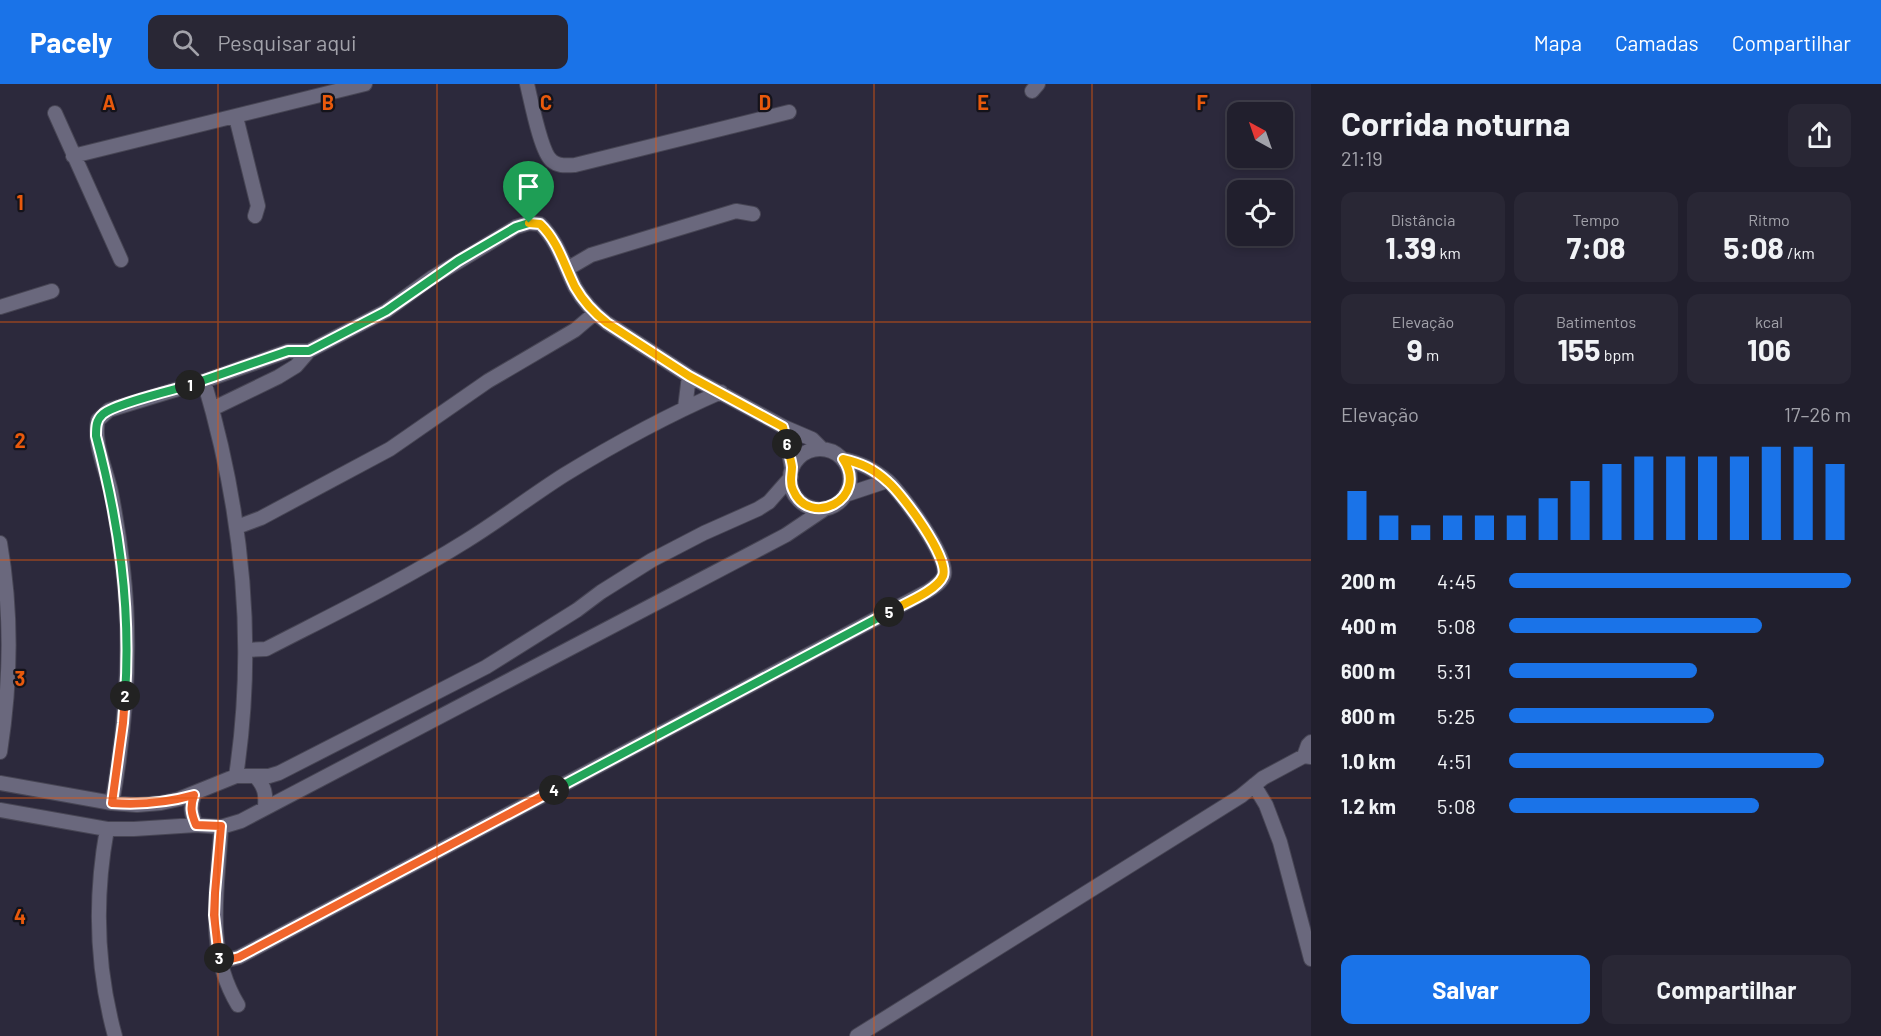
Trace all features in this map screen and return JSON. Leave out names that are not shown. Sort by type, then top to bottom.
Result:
[{"type":"street","points":[[73,156],[365,84]]},
{"type":"street","points":[[527,84],[545,151],[552,161],[563,166],[575,165],[789,112]]},
{"type":"street","points":[[55,113],[121,260]]},
{"type":"street","points":[[236,117],[258,206],[255,216]]},
{"type":"street","points":[[567,268],[591,255],[736,211],[753,214]]},
{"type":"street","points":[[212,409],[278,377],[296,366],[309,351],[376,316],[458,261],[516,227],[529,223],[540,224],[548,231],[576,288],[595,313],[607,323],[689,376],[783,427],[812,439],[822,449]]},
{"type":"street","points":[[0,307],[52,291]]},
{"type":"street","points":[[237,527],[261,518],[390,449],[488,381],[575,330],[595,313]]},
{"type":"street","points":[[112,803],[128,645],[116,520],[96,436],[98,420],[109,410],[204,381],[288,351],[309,351]]},
{"type":"street","points":[[685,408],[689,376]]},
{"type":"street","points":[[204,381],[237,527],[244,594],[246,650],[236,776]]},
{"type":"street","points":[[246,650],[266,649],[386,588],[467,540],[565,475],[685,408],[721,392]]},
{"type":"street","points":[[783,427],[793,492],[810,507],[826,508]]},
{"type":"street","points":[[0,783],[112,803],[137,805],[161,803],[194,795],[236,776],[256,777],[279,773],[486,667],[651,560],[764,506],[781,490],[801,456],[815,449],[837,454],[843,459],[850,473],[849,488],[845,495],[833,506],[826,508],[786,534],[241,821],[221,826],[107,829],[0,810]]},
{"type":"street","points":[[220,962],[239,957],[938,584],[944,575],[944,567],[922,524],[901,495],[887,481],[861,463],[843,459]]},
{"type":"street","points":[[845,495],[887,481]]},
{"type":"street","points":[[0,543],[7,584],[10,649],[0,752]]},
{"type":"street","points":[[857,1036],[1241,796],[1263,778],[1307,756],[1308,745],[1311,742]]},
{"type":"street","points":[[256,777],[263,785],[266,807]]},
{"type":"street","points":[[1254,785],[1266,805],[1280,842],[1311,959]]},
{"type":"street","points":[[194,795],[190,807],[196,825]]},
{"type":"street","points":[[221,826],[214,915],[220,962],[227,987],[238,1005]]},
{"type":"street","points":[[107,829],[100,877],[98,926],[102,979],[115,1036]]},
{"type":"route","points":[[529,223],[540,224],[548,231],[576,288],[595,313],[607,323],[689,376],[783,427],[792,469],[790,477],[793,492],[803,503],[818,508],[833,506],[840,501],[849,488],[850,473],[843,459],[861,463],[887,481],[901,495],[922,524],[939,555],[944,567],[944,575],[938,584],[928,591],[239,957],[220,962],[214,915],[221,826],[196,825],[190,807],[194,795],[161,803],[137,805],[112,803],[123,723],[128,645],[123,568],[111,492],[96,436],[98,420],[109,410],[204,381],[288,351],[309,351],[386,311],[458,261],[516,227],[529,223]]}]
